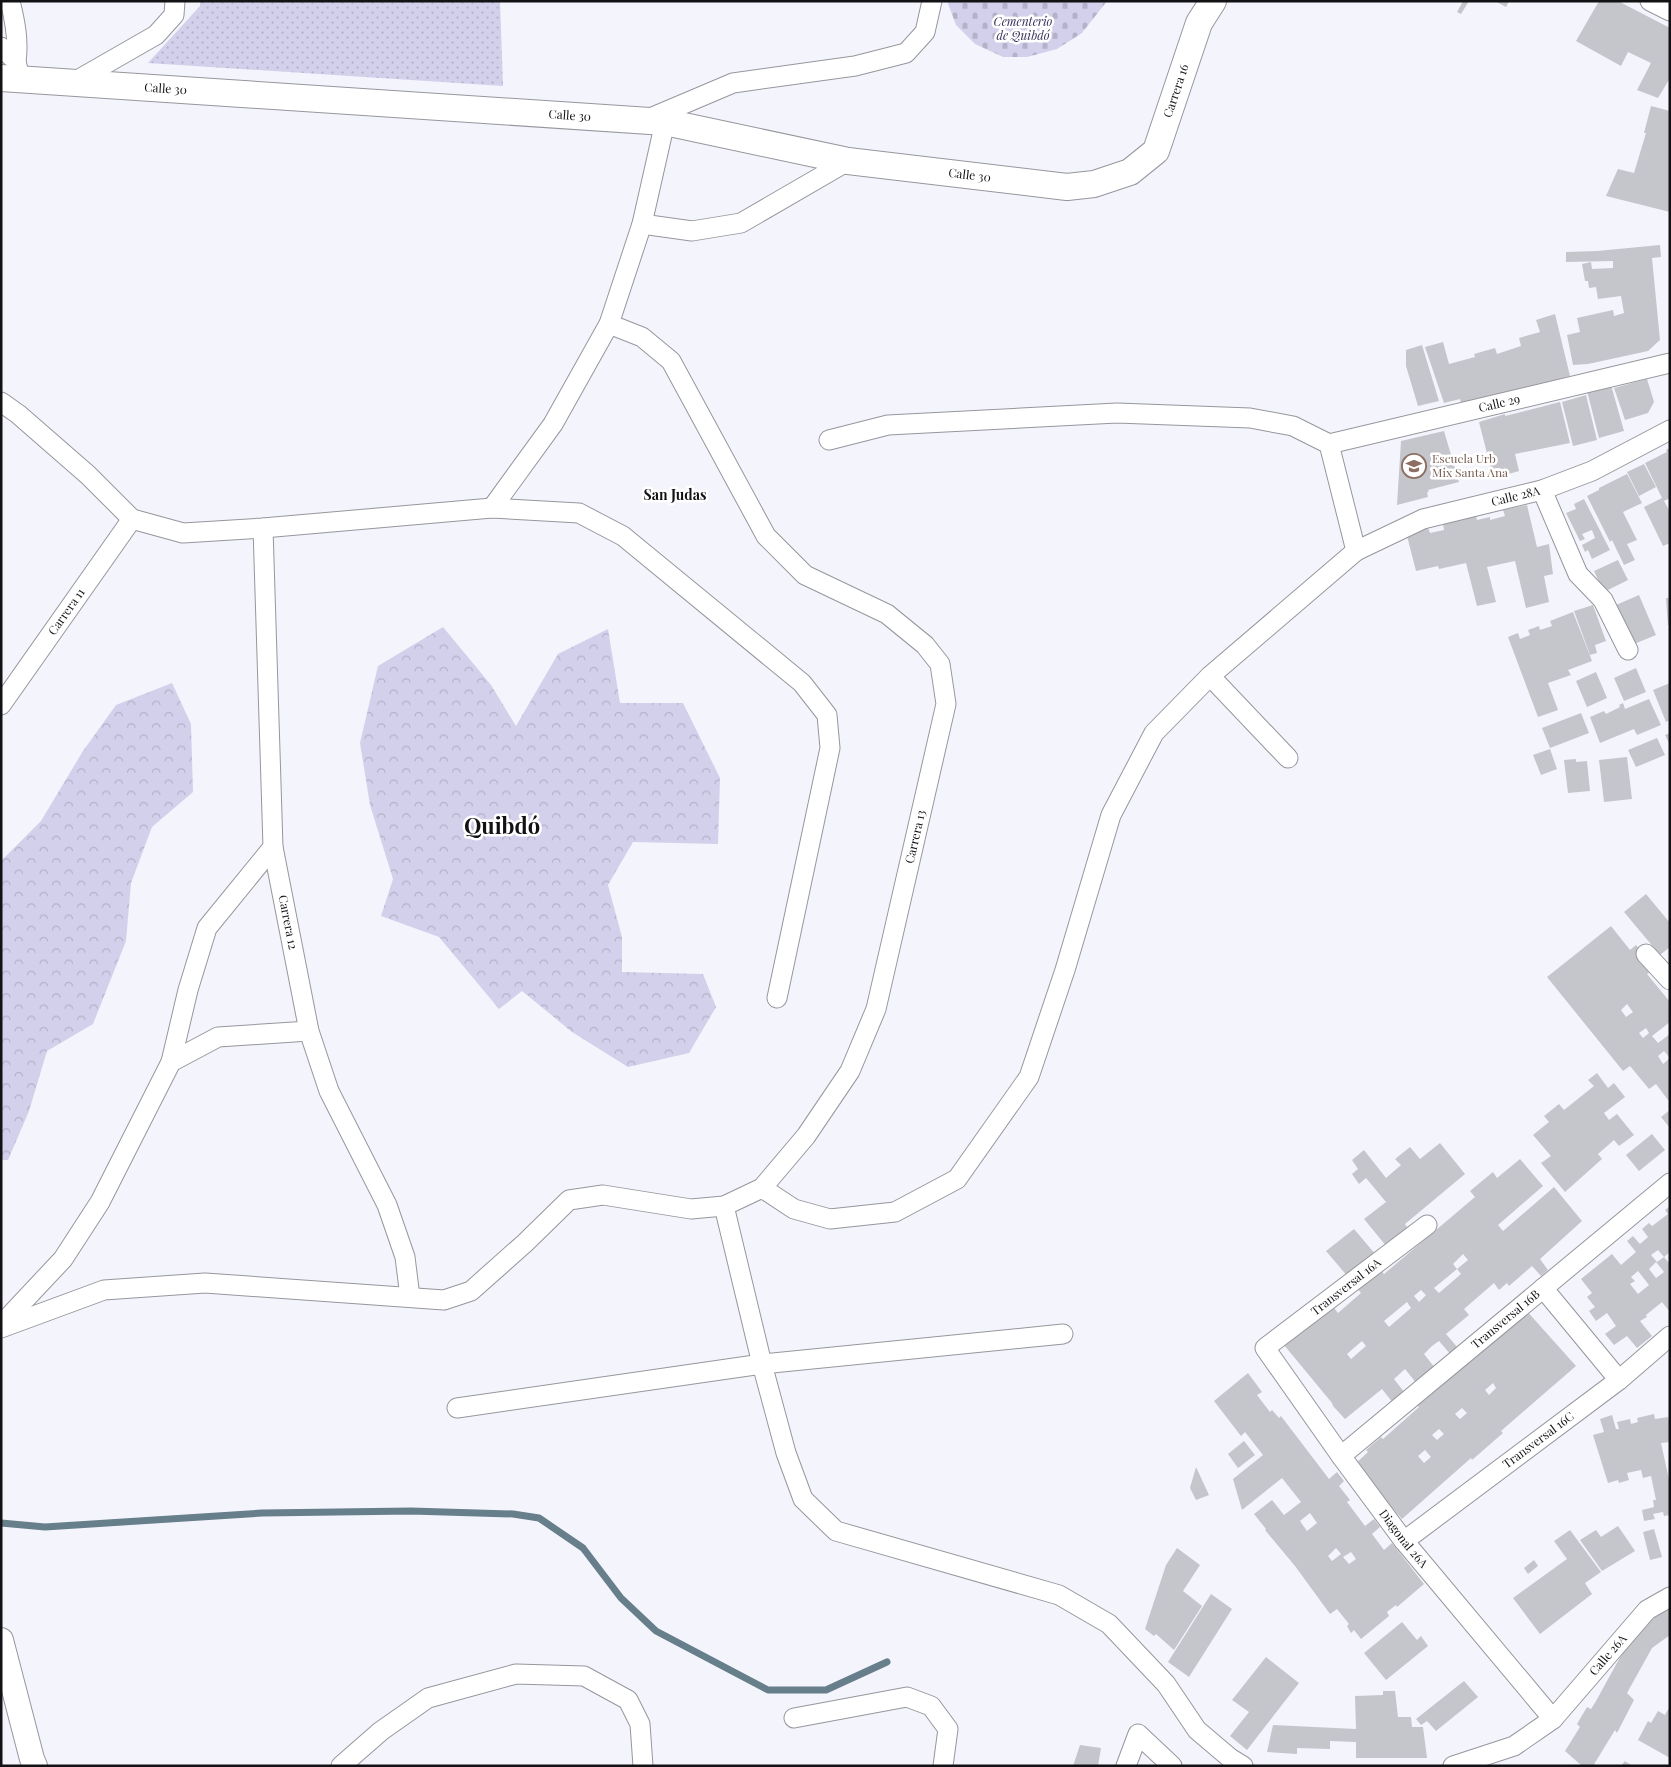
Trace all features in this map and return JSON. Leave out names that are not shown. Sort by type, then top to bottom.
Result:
[{"type":"main road","name":"Carrera 16","points":[[1130,172],[1156,151],[1199,23],[1213,1]]},
{"type":"main road","name":"Calle 30","points":[[13,72],[74,82],[655,121],[848,161],[1067,187],[1094,184],[1130,172]]},
{"type":"street","points":[[10,1],[17,34],[18,50],[13,72]]},
{"type":"street","points":[[74,82],[156,35],[174,15],[175,1]]},
{"type":"street","points":[[492,508],[553,424],[608,324],[642,224],[655,121],[733,83],[856,66],[906,53],[925,32],[932,1]]},
{"type":"street","points":[[1650,1],[1670,11]]},
{"type":"street","points":[[1,47],[13,72]]},
{"type":"street","points":[[642,224],[692,231],[741,222],[848,161]]},
{"type":"street","name":"Carrera 13","points":[[608,324],[642,337],[671,360],[766,536],[805,575],[886,614],[924,645],[940,664],[946,704],[876,1008],[850,1071],[806,1136],[762,1188]]},
{"type":"street","name":"Calle 29","points":[[1329,444],[1670,363]]},
{"type":"street","points":[[1,402],[18,414],[88,475],[132,520],[183,533],[492,508],[579,513],[623,536],[802,683],[828,715],[830,748],[777,998]]},
{"type":"street","points":[[829,440],[888,425],[1117,413],[1250,418],[1293,426],[1329,444],[1356,551]]},
{"type":"street","name":"Calle 28A","points":[[762,1188],[794,1208],[830,1219],[895,1212],[957,1180],[1029,1077],[1065,970],[1111,815],[1154,733],[1210,676],[1356,551],[1424,519],[1542,490],[1592,471],[1670,430]]},
{"type":"street","points":[[1542,490],[1578,574],[1603,600],[1628,650]]},
{"type":"street","name":"Carrera 11","points":[[1,704],[132,520]]},
{"type":"street","name":"Carrera 12","points":[[263,528],[274,847],[309,1031],[329,1091],[387,1205],[405,1257],[410,1297]]},
{"type":"street","points":[[1210,676],[1288,758]]},
{"type":"street","points":[[1,1327],[64,1259],[100,1202],[171,1062],[188,990],[207,928],[274,847]]},
{"type":"street","points":[[1646,954],[1670,980]]},
{"type":"street","points":[[171,1062],[218,1037],[309,1031]]},
{"type":"street","name":"Transversal 16B","points":[[1341,1456],[1670,1182]]},
{"type":"street","points":[[1,1327],[104,1290],[205,1283],[444,1300],[472,1291],[526,1243],[569,1200],[603,1195],[691,1209],[724,1206],[762,1188]]},
{"type":"street","points":[[724,1206],[762,1364],[786,1453],[803,1499],[836,1531],[1059,1595],[1109,1624],[1166,1684],[1197,1730],[1230,1758],[1243,1766]]},
{"type":"street","name":"Transversal 16A","points":[[1265,1348],[1426,1225]]},
{"type":"street","points":[[1543,1288],[1619,1380]]},
{"type":"street","points":[[457,1408],[762,1364],[1063,1334]]},
{"type":"street","name":"Transversal 16C","points":[[1404,1541],[1619,1380],[1670,1336]]},
{"type":"street","name":"Diagonal 26A","points":[[1265,1348],[1404,1541],[1553,1719]]},
{"type":"street","name":"Calle 26A","points":[[1453,1766],[1514,1746],[1553,1719],[1647,1610],[1670,1597]]},
{"type":"street","points":[[1,1640],[8,1700],[35,1766]]},
{"type":"street","points":[[341,1766],[381,1731],[428,1698],[516,1674],[584,1676],[628,1700],[640,1724],[643,1766]]},
{"type":"street","points":[[794,1718],[908,1697],[931,1706],[948,1729],[943,1766]]},
{"type":"street","points":[[1126,1766],[1138,1734],[1172,1766]]},
{"type":"green space","points":[[200,1],[500,1],[503,86],[148,63],[200,6]]},
{"type":"green space","name":"Cementerio de Quibdó","points":[[947,1],[1107,1],[1082,33],[1057,49],[1027,57],[1003,57],[975,44],[956,25]]},
{"type":"green space","points":[[443,627],[491,685],[516,726],[558,654],[608,629],[620,703],[683,703],[720,778],[718,844],[633,842],[608,885],[622,937],[622,972],[703,974],[716,1007],[689,1053],[628,1067],[572,1032],[522,991],[499,1009],[439,937],[381,916],[393,879],[370,805],[360,743],[378,666]]},
{"type":"green space","points":[[172,683],[191,724],[193,792],[152,827],[131,883],[126,941],[93,1024],[47,1051],[29,1111],[8,1160],[1,1160],[1,861],[41,821],[83,751],[116,705]]},
{"type":"building","points":[[1463,1],[1469,1],[1461,14],[1457,12]]},
{"type":"building","points":[[1495,1],[1509,1],[1506,7]]},
{"type":"building","points":[[1599,1],[1618,1],[1670,28],[1670,78],[1658,98],[1637,90],[1651,63],[1628,52],[1621,66],[1576,41]]},
{"type":"building","points":[[1651,106],[1670,111],[1670,212],[1606,196],[1618,169],[1634,173],[1646,133],[1644,133]]},
{"type":"building","points":[[1660,245],[1661,257],[1652,258],[1660,340],[1648,351],[1588,364],[1573,365],[1567,335],[1580,332],[1577,318],[1613,310],[1614,316],[1624,313],[1621,296],[1598,299],[1596,287],[1589,288],[1588,281],[1585,281],[1582,264],[1591,262],[1592,269],[1613,268],[1613,261],[1566,262],[1566,252]]},
{"type":"building","points":[[1555,314],[1570,376],[1486,399],[1486,397],[1461,403],[1460,399],[1444,403],[1425,347],[1443,342],[1449,364],[1475,357],[1474,354],[1495,348],[1497,354],[1521,346],[1519,338],[1540,332],[1536,320]]},
{"type":"building","points":[[1422,345],[1439,401],[1418,406],[1406,366],[1406,350]]},
{"type":"building","points":[[1647,379],[1654,402],[1648,413],[1625,420],[1614,388]]},
{"type":"building","points":[[1611,385],[1624,431],[1599,438],[1587,391]]},
{"type":"building","points":[[1586,395],[1597,440],[1573,446],[1562,402]]},
{"type":"building","points":[[1560,402],[1570,443],[1515,454],[1519,471],[1502,476],[1500,468],[1491,469],[1479,422],[1505,414],[1505,416]]},
{"type":"building","points":[[1444,431],[1459,482],[1428,490],[1428,497],[1397,505],[1401,441]]},
{"type":"building","points":[[1670,448],[1670,498],[1664,501],[1670,512],[1670,543],[1663,546],[1644,507],[1662,498],[1645,463],[1667,452],[1666,450]]},
{"type":"building","points":[[1644,464],[1656,487],[1639,496],[1627,472]]},
{"type":"building","points":[[1627,474],[1642,503],[1623,512],[1637,540],[1627,544],[1635,560],[1624,565],[1587,496]]},
{"type":"building","points":[[1584,499],[1610,550],[1592,559],[1588,550],[1585,552],[1582,545],[1595,538],[1592,530],[1582,534],[1585,539],[1580,541],[1566,513],[1576,509],[1574,504]]},
{"type":"building","points":[[1527,505],[1537,547],[1549,544],[1553,574],[1544,576],[1549,602],[1526,608],[1515,561],[1487,567],[1496,602],[1477,606],[1466,563],[1439,569],[1438,566],[1416,571],[1406,532],[1428,528],[1430,533],[1444,530],[1443,524],[1476,516],[1477,520],[1490,517],[1490,520],[1505,516],[1503,510]]},
{"type":"building","points":[[1618,560],[1628,580],[1604,592],[1594,571]]},
{"type":"building","points":[[1639,595],[1656,635],[1634,644],[1616,605]]},
{"type":"building","points":[[1666,598],[1670,598],[1670,625],[1668,625]]},
{"type":"building","points":[[1593,605],[1606,641],[1595,645],[1597,653],[1590,655],[1574,611]]},
{"type":"building","points":[[1573,612],[1592,661],[1568,670],[1571,675],[1548,683],[1558,710],[1538,717],[1508,637],[1518,633],[1520,639],[1530,635],[1528,630],[1539,626],[1540,630],[1552,626],[1550,621]]},
{"type":"building","points":[[1636,668],[1646,692],[1624,701],[1614,678]]},
{"type":"building","points":[[1596,672],[1607,698],[1587,707],[1576,681]]},
{"type":"building","points":[[1670,683],[1670,720],[1666,722],[1653,690]]},
{"type":"building","points":[[1649,699],[1661,725],[1637,735],[1634,729],[1600,743],[1590,717],[1604,711],[1606,714],[1620,707],[1619,705],[1623,703],[1625,709]]},
{"type":"building","points":[[1581,713],[1589,733],[1550,748],[1542,728]]},
{"type":"building","points":[[1670,733],[1670,745],[1665,735]]},
{"type":"building","points":[[1657,738],[1665,755],[1636,767],[1628,750]]},
{"type":"building","points":[[1550,749],[1557,769],[1541,775],[1533,755]]},
{"type":"building","points":[[1627,757],[1632,799],[1604,802],[1599,760]]},
{"type":"building","points":[[1576,759],[1576,762],[1587,761],[1590,791],[1568,793],[1564,760]]},
{"type":"building","points":[[1646,894],[1670,923],[1670,947],[1660,955],[1624,912]]},
{"type":"building","points":[[1611,926],[1630,950],[1636,945],[1655,968],[1647,974],[1670,1002],[1670,1022],[1652,1036],[1658,1043],[1670,1034],[1670,1058],[1670,1099],[1668,1100],[1656,1084],[1649,1089],[1630,1066],[1623,1071],[1547,977]],"holes":[[[1627,1004],[1633,1012],[1626,1017],[1621,1010]],[[1646,1028],[1649,1033],[1643,1038],[1639,1033]],[[1664,1051],[1670,1058],[1663,1064],[1658,1056]]]},
{"type":"building","points":[[1597,1073],[1608,1088],[1614,1083],[1625,1097],[1604,1113],[1609,1120],[1617,1114],[1634,1135],[1619,1146],[1614,1140],[1598,1154],[1602,1159],[1565,1192],[1541,1163],[1551,1156],[1533,1135],[1549,1122],[1544,1116],[1559,1104],[1564,1110],[1594,1086],[1588,1080]]},
{"type":"building","points":[[1670,1110],[1670,1128],[1661,1117]]},
{"type":"building","points":[[1652,1134],[1665,1150],[1639,1171],[1626,1155]]},
{"type":"building","points":[[1440,1143],[1465,1174],[1405,1224],[1408,1229],[1387,1247],[1364,1219],[1386,1202],[1366,1178],[1359,1184],[1352,1174],[1358,1169],[1352,1160],[1364,1150],[1386,1178],[1401,1165],[1395,1159],[1410,1147],[1420,1159]]},
{"type":"building","points":[[1520,1159],[1543,1186],[1498,1225],[1503,1231],[1554,1187],[1582,1221],[1540,1259],[1548,1270],[1541,1276],[1532,1266],[1509,1286],[1507,1283],[1499,1290],[1494,1283],[1464,1309],[1469,1315],[1446,1334],[1458,1348],[1451,1355],[1439,1341],[1432,1346],[1424,1354],[1435,1368],[1417,1384],[1405,1369],[1394,1379],[1405,1393],[1393,1403],[1382,1389],[1345,1419],[1284,1345],[1332,1305],[1338,1313],[1361,1293],[1354,1285],[1377,1266],[1384,1274],[1475,1197],[1470,1191],[1493,1172],[1497,1178]],"holes":[[[1463,1254],[1468,1260],[1457,1269],[1453,1264]],[[1457,1269],[1461,1274],[1439,1293],[1434,1288]],[[1421,1290],[1426,1295],[1419,1302],[1414,1296]],[[1407,1302],[1411,1308],[1389,1327],[1384,1321]],[[1362,1341],[1366,1346],[1351,1359],[1347,1354]]]},
{"type":"building","points":[[1670,1206],[1670,1252],[1664,1257],[1670,1264],[1670,1312],[1662,1302],[1646,1315],[1647,1317],[1640,1321],[1652,1336],[1637,1348],[1627,1336],[1614,1345],[1605,1334],[1616,1326],[1607,1313],[1596,1321],[1589,1311],[1595,1307],[1587,1297],[1592,1293],[1581,1279],[1612,1254],[1621,1265],[1636,1252],[1627,1241],[1633,1236],[1640,1244],[1648,1237],[1642,1229],[1649,1223],[1652,1226],[1668,1214],[1665,1210]],"holes":[[[1658,1250],[1664,1257],[1657,1262],[1651,1255]],[[1656,1262],[1664,1272],[1656,1278],[1649,1269]],[[1638,1271],[1649,1285],[1638,1294],[1630,1284],[1635,1281],[1631,1277]]]},
{"type":"building","points":[[1354,1229],[1376,1255],[1349,1278],[1326,1251]]},
{"type":"building","points":[[1525,1309],[1576,1366],[1501,1431],[1503,1433],[1472,1460],[1471,1458],[1402,1519],[1354,1465],[1368,1452],[1366,1450],[1381,1437],[1383,1439],[1419,1407],[1416,1404]],"holes":[[[1493,1383],[1496,1388],[1489,1395],[1485,1390]],[[1462,1408],[1467,1413],[1460,1419],[1455,1414]],[[1439,1429],[1444,1434],[1437,1440],[1432,1435]],[[1425,1450],[1431,1457],[1424,1463],[1418,1456]]]},
{"type":"building","points":[[1248,1373],[1262,1392],[1257,1395],[1270,1412],[1272,1410],[1279,1418],[1281,1416],[1329,1479],[1337,1472],[1344,1481],[1339,1486],[1350,1500],[1347,1502],[1365,1526],[1374,1519],[1380,1527],[1372,1534],[1384,1550],[1392,1543],[1424,1584],[1397,1607],[1396,1605],[1387,1612],[1389,1616],[1361,1639],[1354,1630],[1351,1633],[1347,1626],[1349,1624],[1337,1609],[1330,1614],[1254,1514],[1272,1500],[1284,1515],[1301,1502],[1282,1478],[1242,1510],[1233,1479],[1263,1455],[1245,1432],[1241,1436],[1214,1401]],"holes":[[[1310,1513],[1317,1523],[1307,1531],[1300,1521]],[[1336,1548],[1341,1554],[1332,1561],[1328,1556]],[[1351,1552],[1356,1559],[1349,1564],[1343,1557]]]},
{"type":"building","points":[[1654,1414],[1655,1419],[1668,1417],[1670,1423],[1670,1442],[1661,1443],[1670,1484],[1670,1515],[1664,1516],[1663,1512],[1653,1514],[1655,1519],[1644,1521],[1642,1510],[1654,1507],[1653,1500],[1656,1500],[1651,1476],[1643,1478],[1641,1470],[1627,1473],[1629,1480],[1619,1483],[1618,1480],[1608,1483],[1593,1435],[1604,1432],[1600,1419],[1612,1415],[1616,1429],[1619,1429],[1617,1422],[1630,1419],[1631,1424],[1638,1422],[1637,1418]]},
{"type":"building","points":[[1244,1441],[1255,1455],[1238,1468],[1228,1454]]},
{"type":"building","points":[[1196,1467],[1209,1495],[1196,1500],[1190,1488]]},
{"type":"building","points":[[1618,1526],[1635,1551],[1602,1571],[1580,1540],[1596,1530],[1601,1537]]},
{"type":"building","points":[[1654,1529],[1662,1557],[1650,1560],[1643,1532]]},
{"type":"building","points":[[1570,1530],[1601,1572],[1585,1583],[1592,1594],[1540,1634],[1513,1598],[1567,1559],[1554,1541]]},
{"type":"building","points":[[1177,1548],[1200,1565],[1183,1591],[1202,1606],[1174,1650],[1156,1634],[1154,1636],[1145,1629],[1166,1565]]},
{"type":"building","points":[[1534,1560],[1538,1566],[1528,1574],[1524,1568]]},
{"type":"building","points":[[1211,1594],[1232,1609],[1189,1677],[1168,1662]]},
{"type":"building","points":[[1670,1607],[1670,1635],[1652,1648],[1627,1693],[1634,1700],[1617,1733],[1615,1730],[1593,1766],[1582,1766],[1565,1751],[1580,1727],[1577,1724],[1587,1707],[1591,1709],[1596,1701],[1634,1632]]},
{"type":"building","points":[[1402,1622],[1417,1640],[1421,1636],[1428,1646],[1386,1680],[1364,1653]]},
{"type":"building","points":[[1266,1657],[1299,1683],[1247,1750],[1230,1736],[1249,1712],[1232,1700]]},
{"type":"building","points":[[1464,1681],[1478,1697],[1436,1731],[1427,1721],[1421,1725],[1416,1719]]},
{"type":"building","points":[[1383,1691],[1395,1691],[1398,1717],[1411,1717],[1412,1727],[1423,1727],[1427,1758],[1356,1758],[1356,1742],[1330,1741],[1330,1749],[1297,1748],[1297,1754],[1267,1752],[1273,1725],[1356,1729],[1355,1696],[1383,1695]]},
{"type":"building","points":[[1670,1706],[1670,1758],[1638,1740],[1648,1721],[1651,1723],[1658,1711],[1665,1715]]},
{"type":"building","points":[[1080,1745],[1101,1748],[1098,1766],[1073,1766]]},
{"type":"building","points":[[1626,1762],[1633,1766],[1621,1766]]},
{"type":"waterway","points":[[1,1523],[45,1527],[262,1513],[411,1511],[513,1514],[539,1518],[583,1548],[621,1598],[656,1631],[768,1690],[826,1690],[887,1662]]},
{"type":"place","name":"Escuela Urb Mix Santa Ana","points":[[1414,466]]},
{"type":"district","name":"San Judas","points":[[675,495]]},
{"type":"district","name":"Quibdó","points":[[502,826]]}]
